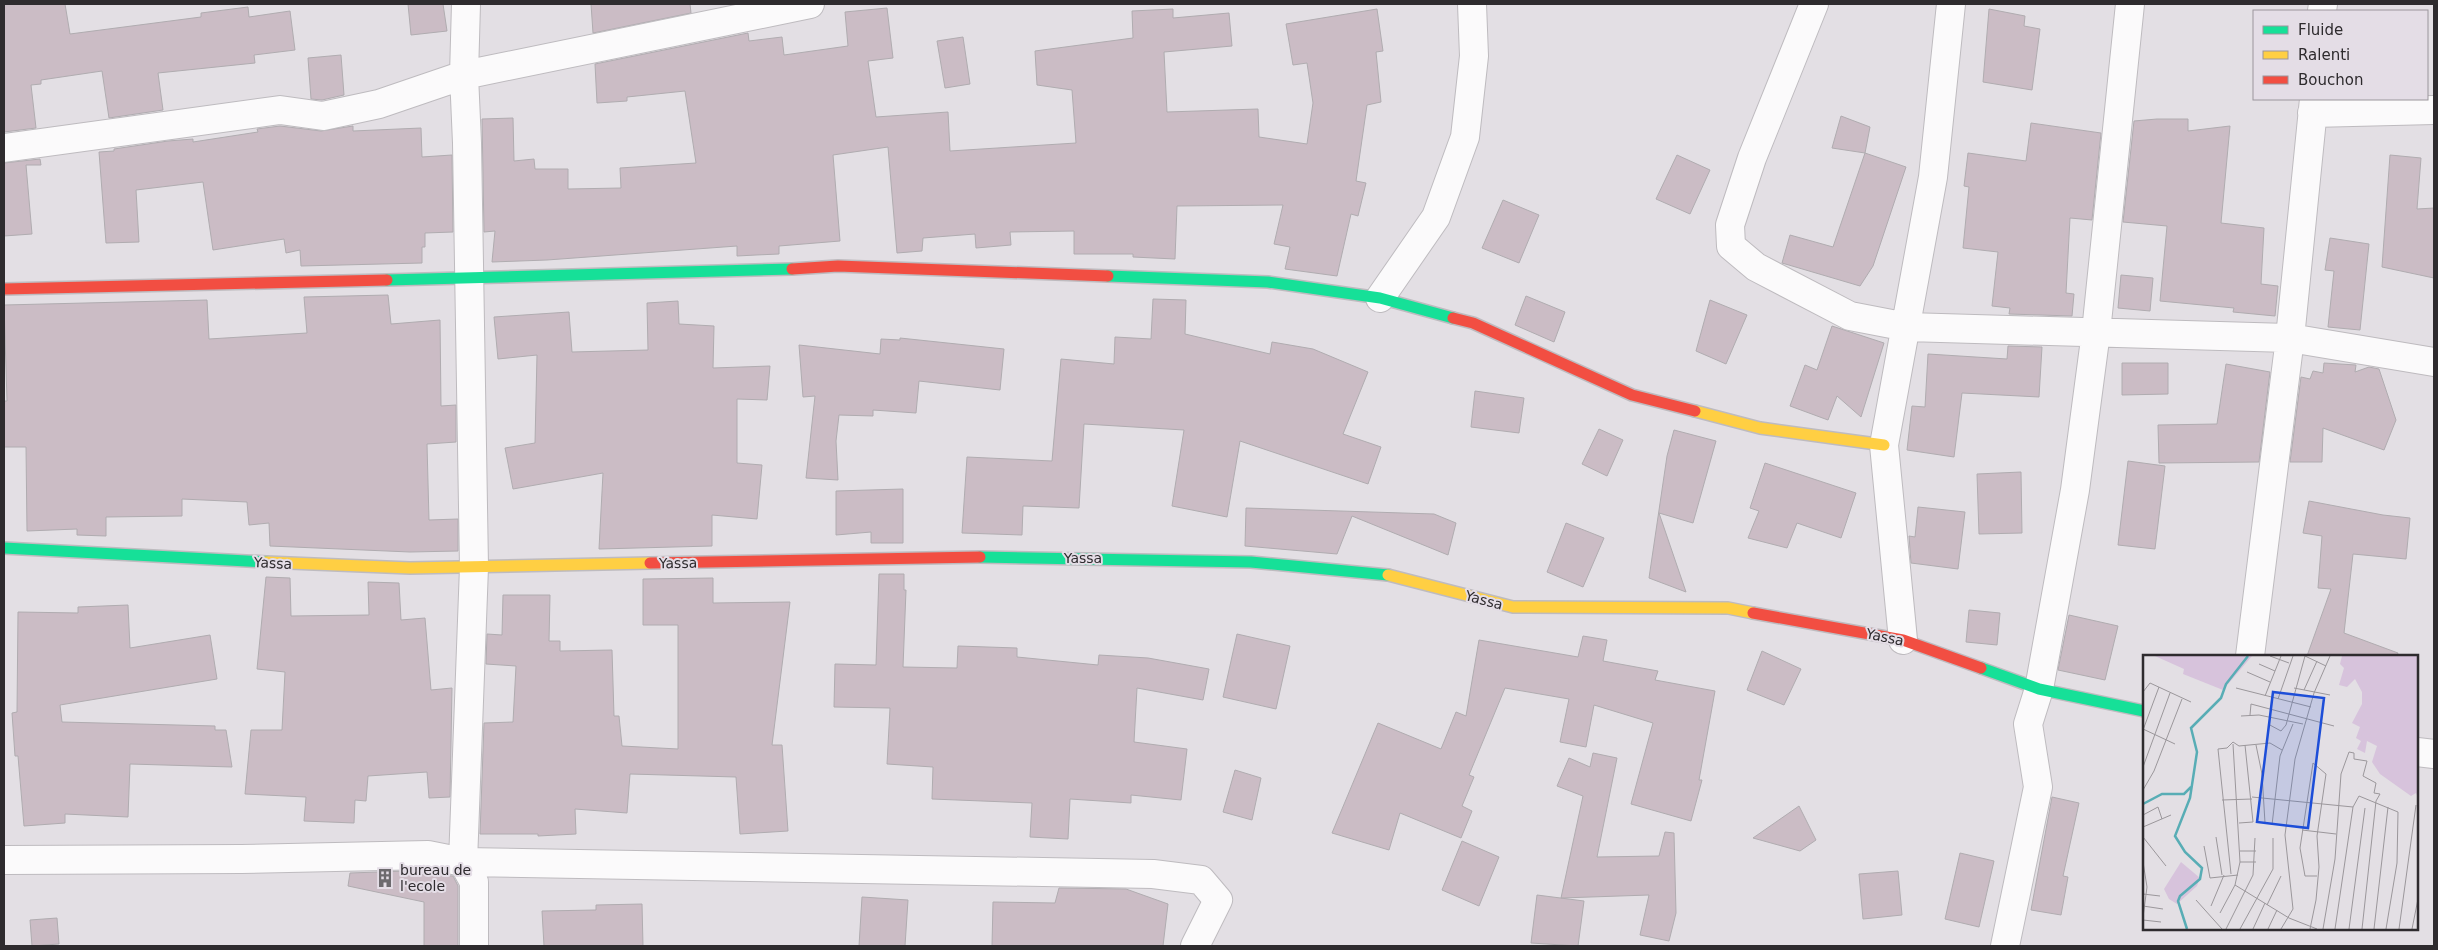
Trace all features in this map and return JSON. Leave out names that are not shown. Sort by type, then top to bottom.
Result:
[{"type":"street","points":[[466,4],[464,75],[467,143],[474,567],[463,862],[474,882],[474,946]]},
{"type":"street","points":[[4,148],[280,110],[323,116],[379,104],[464,75],[810,4]]},
{"type":"street","points":[[1380,298],[1436,217],[1465,137],[1474,56],[1472,4]]},
{"type":"street","points":[[1814,4],[1752,158],[1730,225],[1731,246],[1756,267],[1850,316],[1907,327],[2290,338],[2434,362]]},
{"type":"street","points":[[1903,640],[1884,444],[1907,327],[1933,177],[1951,4]]},
{"type":"street","points":[[2005,946],[2038,787],[2028,724],[2039,689],[2075,490],[2096,332],[2130,4]]},
{"type":"street","points":[[2250,655],[2290,338],[2313,106],[2434,110]]},
{"type":"street","points":[[4,288],[468,278],[838,266],[1268,282],[1380,298],[1473,323],[1632,395],[1760,428],[1884,444]]},
{"type":"street","name":"Yassa","points":[[4,548],[328,565],[474,567],[971,557],[1251,562],[1386,574],[1513,607],[1728,608],[1903,640],[2039,689],[2143,711]]},
{"type":"street","points":[[2418,752],[2434,754]]},
{"type":"street","points":[[4,860],[241,859],[428,855],[463,862],[1153,874],[1201,880],[1218,900],[1203,933],[1194,946]]},
{"type":"building","points":[[4,4],[65,4],[70,34],[201,17],[201,13],[248,7],[249,17],[290,11],[295,50],[254,55],[255,63],[158,73],[163,110],[109,118],[102,71],[41,80],[41,84],[31,85],[36,128],[4,132]]},
{"type":"building","points":[[408,4],[443,4],[447,31],[411,35]]},
{"type":"building","points":[[591,4],[690,4],[691,13],[593,33]]},
{"type":"building","points":[[887,8],[893,58],[868,61],[876,117],[948,112],[950,151],[1076,143],[1072,90],[1037,85],[1035,51],[1133,38],[1132,11],[1173,9],[1173,18],[1229,13],[1232,46],[1164,52],[1167,112],[1258,109],[1259,137],[1307,144],[1313,103],[1307,63],[1293,65],[1286,24],[1377,9],[1383,51],[1376,52],[1381,102],[1367,105],[1356,181],[1366,183],[1358,216],[1351,214],[1337,276],[1285,269],[1290,247],[1274,244],[1283,205],[1177,206],[1175,259],[1133,257],[1133,254],[1074,254],[1074,231],[1010,232],[1011,245],[976,248],[975,234],[923,238],[922,251],[897,253],[888,147],[833,155],[840,241],[779,246],[779,254],[737,256],[737,246],[547,260],[492,262],[495,231],[484,232],[482,119],[513,118],[514,161],[534,159],[535,169],[568,169],[568,189],[621,188],[620,168],[696,163],[685,91],[627,97],[627,101],[597,103],[595,64],[748,33],[749,41],[782,37],[784,55],[848,46],[845,12]]},
{"type":"building","points":[[1989,9],[2025,16],[2024,26],[2040,29],[2032,90],[1983,82]]},
{"type":"building","points":[[963,37],[970,84],[945,88],[937,41]]},
{"type":"building","points":[[341,55],[344,95],[322,100],[311,99],[308,58]]},
{"type":"building","points":[[1841,116],[1870,127],[1865,153],[1832,148]]},
{"type":"building","points":[[2188,119],[2188,131],[2230,126],[2221,223],[2264,228],[2261,284],[2278,286],[2275,316],[2233,312],[2234,308],[2160,301],[2167,226],[2123,222],[2134,121]]},
{"type":"building","points":[[2031,123],[2101,133],[2092,220],[2070,218],[2066,293],[2074,294],[2072,316],[2009,314],[2010,308],[1992,306],[1998,252],[1963,248],[1969,187],[1964,186],[1968,153],[2026,161]]},
{"type":"building","points":[[280,126],[321,131],[353,126],[353,131],[421,128],[422,157],[452,155],[453,232],[425,233],[425,247],[422,247],[422,263],[301,266],[300,250],[286,253],[284,239],[213,250],[203,182],[136,190],[139,242],[106,243],[99,152],[168,141],[193,139],[193,142],[258,132],[257,129]]},
{"type":"building","points":[[1865,153],[1906,167],[1873,266],[1860,286],[1782,263],[1790,235],[1833,247]]},
{"type":"building","points":[[1677,155],[1710,170],[1690,214],[1656,199]]},
{"type":"building","points":[[2390,155],[2421,158],[2417,209],[2434,208],[2434,278],[2382,267]]},
{"type":"building","points":[[40,159],[41,165],[26,165],[32,234],[4,236],[4,163]]},
{"type":"building","points":[[1503,200],[1539,215],[1519,263],[1482,248]]},
{"type":"building","points":[[2330,238],[2369,244],[2360,330],[2328,327],[2334,271],[2325,270]]},
{"type":"building","points":[[2121,275],[2153,278],[2150,311],[2118,308]]},
{"type":"building","points":[[388,295],[391,324],[440,320],[441,406],[456,405],[456,442],[427,444],[429,520],[458,519],[458,551],[410,552],[270,546],[269,523],[249,525],[247,502],[182,499],[182,516],[106,517],[106,536],[77,535],[77,529],[27,531],[26,447],[4,447],[4,401],[7,401],[4,305],[207,300],[209,339],[307,333],[304,297]]},
{"type":"building","points":[[1526,296],[1565,312],[1554,342],[1515,325]]},
{"type":"building","points":[[1153,299],[1186,300],[1185,334],[1270,354],[1272,342],[1313,349],[1368,372],[1343,434],[1381,447],[1368,484],[1240,441],[1227,517],[1172,506],[1184,430],[1084,424],[1079,508],[1023,506],[1022,535],[962,533],[967,457],[1052,461],[1061,359],[1114,364],[1115,337],[1151,339]]},
{"type":"building","points":[[1710,300],[1747,315],[1726,364],[1696,351]]},
{"type":"building","points":[[678,301],[679,324],[714,326],[713,368],[770,366],[767,400],[737,399],[737,463],[762,465],[757,519],[712,515],[712,546],[599,549],[603,473],[513,489],[505,448],[535,443],[537,355],[498,359],[494,317],[569,312],[572,352],[648,350],[647,303]]},
{"type":"building","points":[[1832,326],[1884,343],[1861,417],[1837,396],[1828,420],[1790,406],[1805,365],[1817,370]]},
{"type":"building","points":[[900,338],[1004,349],[1000,390],[919,381],[916,413],[873,410],[873,416],[839,415],[836,441],[838,480],[806,478],[815,396],[803,397],[799,345],[880,354],[881,339],[900,340]]},
{"type":"building","points":[[2008,346],[2042,347],[2039,397],[1962,393],[1954,457],[1907,450],[1912,406],[1925,407],[1928,354],[2007,359]]},
{"type":"building","points":[[2122,363],[2168,363],[2168,394],[2122,395]]},
{"type":"building","points":[[2324,363],[2356,365],[2355,372],[2369,367],[2379,369],[2396,420],[2384,450],[2323,428],[2322,462],[2290,462],[2301,377],[2310,379],[2313,371],[2323,373]]},
{"type":"building","points":[[2226,364],[2270,372],[2259,462],[2159,463],[2158,425],[2217,424]]},
{"type":"building","points":[[1475,391],[1524,398],[1519,433],[1471,427]]},
{"type":"building","points":[[1599,429],[1623,440],[1607,476],[1582,464]]},
{"type":"building","points":[[1674,430],[1716,441],[1693,523],[1659,513],[1686,592],[1649,578],[1667,456]]},
{"type":"building","points":[[2128,461],[2165,466],[2155,549],[2118,545]]},
{"type":"building","points":[[1765,463],[1856,493],[1841,538],[1797,523],[1787,548],[1748,538],[1759,511],[1750,508]]},
{"type":"building","points":[[2021,472],[2022,533],[1979,534],[1977,474]]},
{"type":"building","points":[[903,489],[903,543],[871,543],[871,532],[836,535],[836,491]]},
{"type":"building","points":[[2309,501],[2383,515],[2410,518],[2406,559],[2353,554],[2344,633],[2398,653],[2397,655],[2307,655],[2331,589],[2318,588],[2322,536],[2303,533]]},
{"type":"building","points":[[1918,507],[1965,512],[1958,569],[1911,563],[1909,536],[1915,537]]},
{"type":"building","points":[[1246,508],[1434,514],[1456,523],[1448,555],[1352,516],[1337,554],[1245,546]]},
{"type":"building","points":[[1566,523],[1604,538],[1583,587],[1547,572]]},
{"type":"building","points":[[879,574],[904,574],[904,590],[906,590],[903,667],[957,668],[958,646],[1017,648],[1017,657],[1098,665],[1099,655],[1148,658],[1209,669],[1203,700],[1137,688],[1134,742],[1187,749],[1181,800],[1131,795],[1131,803],[1070,799],[1068,839],[1030,837],[1032,803],[932,799],[933,767],[887,764],[890,708],[834,707],[835,664],[876,665]]},
{"type":"building","points":[[266,577],[290,578],[291,616],[369,615],[368,582],[399,583],[401,620],[425,618],[431,690],[452,688],[450,797],[429,798],[427,772],[368,776],[366,801],[355,800],[354,823],[304,821],[306,797],[245,794],[251,730],[282,730],[285,672],[257,669]]},
{"type":"building","points":[[713,578],[713,603],[790,602],[772,745],[782,745],[788,831],[740,834],[736,777],[630,774],[627,813],[575,809],[576,834],[538,836],[538,834],[480,834],[484,723],[513,722],[516,666],[486,664],[487,634],[502,635],[503,595],[550,595],[549,641],[560,641],[560,651],[612,650],[614,716],[619,716],[622,746],[678,749],[678,625],[643,625],[643,579]]},
{"type":"building","points":[[128,605],[130,648],[210,635],[217,679],[60,705],[62,722],[215,726],[215,730],[226,730],[232,767],[130,764],[128,817],[65,814],[65,823],[24,826],[18,756],[15,756],[12,713],[17,712],[18,612],[78,613],[78,607]]},
{"type":"building","points":[[1969,610],[2000,613],[1997,645],[1966,642]]},
{"type":"building","points":[[2069,615],[2118,626],[2105,680],[2058,670]]},
{"type":"building","points":[[1237,634],[1290,646],[1276,709],[1223,697]]},
{"type":"building","points":[[1583,636],[1607,640],[1603,661],[1658,671],[1655,680],[1715,691],[1699,780],[1702,780],[1691,821],[1631,804],[1653,723],[1594,705],[1586,747],[1560,742],[1569,699],[1505,688],[1469,775],[1474,777],[1462,806],[1472,811],[1461,838],[1400,813],[1389,850],[1332,833],[1378,723],[1441,749],[1456,712],[1466,716],[1479,640],[1578,657]]},
{"type":"building","points":[[1762,651],[1801,669],[1784,705],[1747,690]]},
{"type":"building","points":[[1593,753],[1617,758],[1597,857],[1659,856],[1665,832],[1674,833],[1676,913],[1669,941],[1640,935],[1649,895],[1561,898],[1583,796],[1557,786],[1569,758],[1590,767]]},
{"type":"building","points":[[1235,770],[1261,778],[1252,820],[1223,812]]},
{"type":"building","points":[[2052,797],[2079,803],[2063,876],[2068,877],[2061,915],[2031,910]]},
{"type":"building","points":[[1799,806],[1816,840],[1800,851],[1753,838]]},
{"type":"building","points":[[1462,841],[1499,857],[1479,906],[1442,890]]},
{"type":"building","points":[[1960,853],[1994,861],[1979,927],[1945,919]]},
{"type":"building","points":[[406,871],[405,874],[453,876],[458,886],[458,946],[424,946],[424,902],[348,886],[350,873]]},
{"type":"building","points":[[1898,871],[1902,915],[1863,919],[1859,874]]},
{"type":"building","points":[[1059,888],[1126,889],[1168,904],[1163,946],[992,946],[993,902],[1055,903]]},
{"type":"building","points":[[1537,895],[1584,901],[1578,946],[1531,943]]},
{"type":"building","points":[[862,897],[908,900],[905,946],[859,946]]},
{"type":"building","points":[[642,904],[643,946],[544,946],[542,911],[596,910],[596,905]]},
{"type":"building","points":[[57,918],[59,944],[32,946],[30,920]]},
{"type":"traffic: fast","points":[[387,280],[792,269]]},
{"type":"traffic: fast","points":[[1108,276],[1268,282],[1380,298],[1453,318]]},
{"type":"traffic: fast","points":[[4,548],[266,562]]},
{"type":"traffic: fast","points":[[980,557],[1251,562],[1388,575]]},
{"type":"traffic: fast","points":[[1981,668],[2039,689],[2143,711]]},
{"type":"traffic: slow","points":[[1695,411],[1760,428],[1884,445]]},
{"type":"traffic: slow","points":[[266,562],[410,568],[650,563]]},
{"type":"traffic: slow","points":[[1388,575],[1513,607],[1728,608],[1753,613]]},
{"type":"traffic: jam","points":[[792,269],[838,266],[1108,276]]},
{"type":"traffic: jam","points":[[4,289],[387,280]]},
{"type":"traffic: jam","points":[[1453,318],[1473,323],[1632,395],[1695,411]]},
{"type":"traffic: jam","points":[[650,563],[980,557]]},
{"type":"traffic: jam","points":[[1753,613],[1903,640],[1981,668]]},
{"type":"place","name":"bureau de l'ecole","points":[[385,878]]}]
